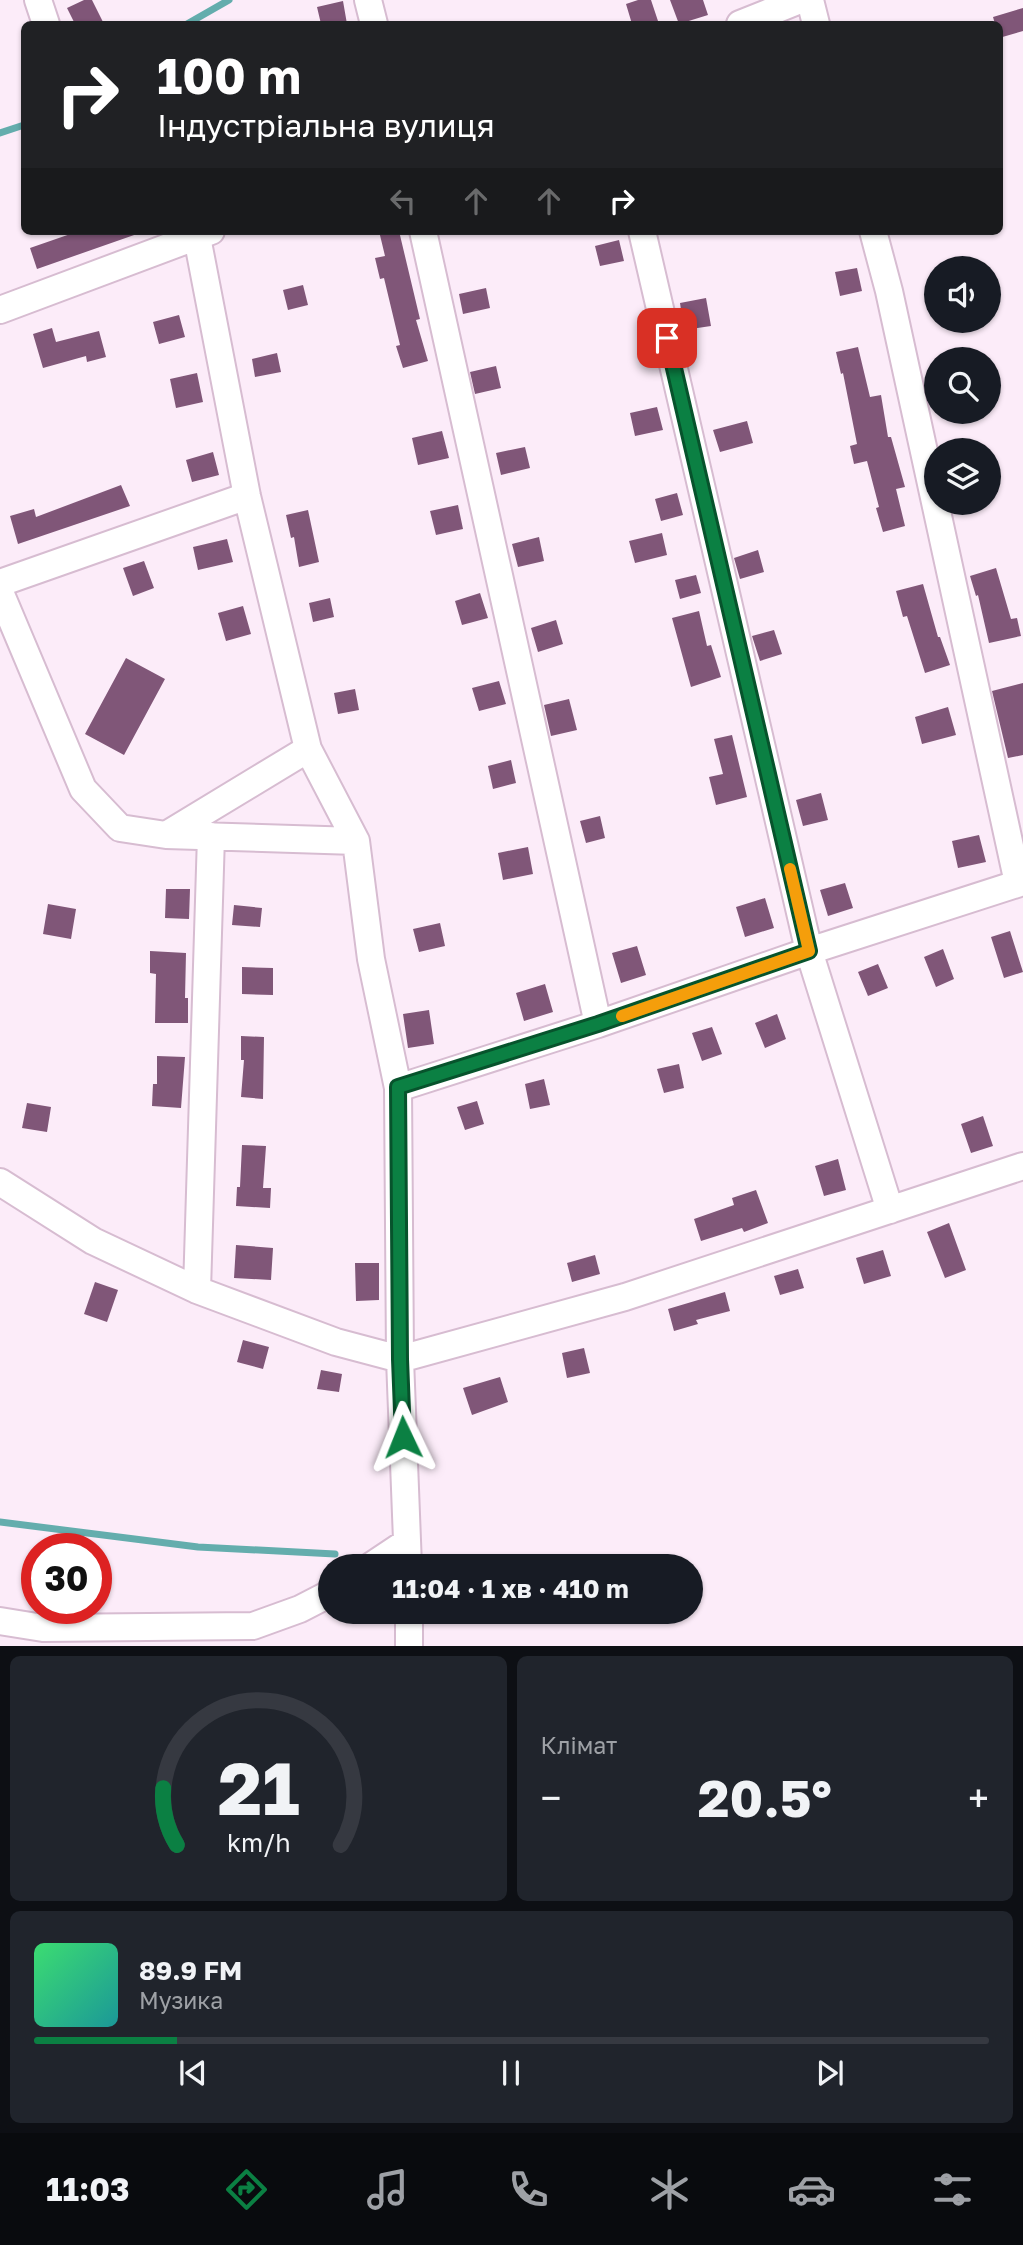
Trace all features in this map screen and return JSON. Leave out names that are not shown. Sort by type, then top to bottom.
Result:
[{"type":"street","points":[[38,0],[45,21]]},
{"type":"street","points":[[368,0],[373,21]]},
{"type":"street","points":[[753,13],[800,0]]},
{"type":"street","points":[[810,0],[815,21]]},
{"type":"street","points":[[0,310],[201,235]]},
{"type":"street","points":[[204,235],[247,496],[308,749],[356,841],[372,959],[398,1087],[400,1359],[407,1554]]},
{"type":"street","points":[[424,235],[598,1024]]},
{"type":"street","points":[[643,235],[809,951],[890,1210]]},
{"type":"street","points":[[398,1087],[598,1024],[1020,882],[889,291],[874,235]]},
{"type":"street","points":[[0,583],[247,496]]},
{"type":"street","points":[[0,592],[83,789],[120,828],[166,835],[356,841]]},
{"type":"street","points":[[166,835],[308,749]]},
{"type":"street","points":[[197,1290],[211,836]]},
{"type":"street","points":[[0,1182],[93,1241],[197,1290],[336,1342],[400,1359],[625,1297],[1023,1166]]},
{"type":"street","points":[[0,1621],[43,1628],[253,1626],[318,1600]]},
{"type":"street","points":[[409,1624],[409,1646]]},
{"type":"building","points":[[84,0],[92,0],[102,21],[74,21],[67,8]]},
{"type":"building","points":[[651,0],[658,21],[631,21],[626,4]]},
{"type":"building","points":[[670,0],[703,0],[708,15],[689,21],[678,21]]},
{"type":"building","points":[[343,1],[346,21],[320,21],[317,7]]},
{"type":"building","points":[[1023,8],[1023,31],[1003,37],[1003,21],[994,21],[993,17]]},
{"type":"building","points":[[67,235],[134,235],[37,269],[30,248]]},
{"type":"building","points":[[380,235],[400,235],[420,319],[416,320],[428,361],[403,368],[396,346],[400,345],[384,278],[380,279],[375,258],[385,256]]},
{"type":"building","points":[[619,240],[624,261],[600,266],[595,246]]},
{"type":"building","points":[[857,268],[862,291],[840,296],[835,272]]},
{"type":"building","points":[[303,285],[308,305],[288,310],[283,290]]},
{"type":"building","points":[[486,288],[490,308],[463,314],[459,294]]},
{"type":"building","points":[[706,298],[711,326],[684,330],[680,303]]},
{"type":"building","points":[[179,315],[185,337],[159,344],[153,322]]},
{"type":"building","points":[[52,328],[56,342],[99,331],[106,357],[87,362],[86,356],[43,368],[33,334]]},
{"type":"building","points":[[858,347],[870,397],[881,395],[888,437],[891,437],[905,487],[896,489],[905,526],[883,532],[867,461],[854,464],[850,446],[857,444],[843,373],[841,374],[836,352]]},
{"type":"building","points":[[277,353],[281,372],[255,377],[252,359]]},
{"type":"building","points":[[496,366],[501,388],[475,394],[470,372]]},
{"type":"building","points":[[197,373],[203,402],[176,408],[170,379]]},
{"type":"building","points":[[657,407],[663,430],[635,436],[630,413]]},
{"type":"building","points":[[747,421],[753,443],[720,452],[713,430]]},
{"type":"building","points":[[442,431],[449,458],[418,465],[412,438]]},
{"type":"building","points":[[525,447],[530,468],[501,475],[496,453]]},
{"type":"building","points":[[213,452],[219,475],[192,482],[186,460]]},
{"type":"building","points":[[121,485],[130,506],[18,544],[10,516],[34,509],[36,517]]},
{"type":"building","points":[[677,493],[683,515],[661,521],[655,499]]},
{"type":"building","points":[[458,505],[463,529],[436,535],[430,511]]},
{"type":"building","points":[[308,510],[319,562],[299,567],[294,537],[291,538],[286,515]]},
{"type":"building","points":[[662,533],[667,555],[635,563],[629,541]]},
{"type":"building","points":[[539,537],[544,561],[518,567],[512,544]]},
{"type":"building","points":[[227,539],[233,562],[198,570],[193,547]]},
{"type":"building","points":[[758,550],[764,572],[740,579],[734,558]]},
{"type":"building","points":[[144,561],[154,588],[133,596],[123,568]]},
{"type":"building","points":[[996,568],[1011,619],[1017,618],[1021,636],[989,643],[978,595],[976,596],[970,576]]},
{"type":"building","points":[[696,575],[701,593],[680,599],[675,580]]},
{"type":"building","points":[[923,584],[938,637],[950,665],[925,673],[896,591]]},
{"type":"building","points":[[480,593],[488,618],[462,625],[455,601]]},
{"type":"building","points":[[330,598],[334,617],[313,622],[309,603]]},
{"type":"building","points":[[243,606],[251,634],[226,641],[218,613]]},
{"type":"building","points":[[699,611],[707,646],[711,645],[721,677],[691,687],[672,618]]},
{"type":"building","points":[[556,620],[563,644],[538,652],[531,628]]},
{"type":"building","points":[[774,630],[782,654],[760,661],[752,636]]},
{"type":"building","points":[[126,658],[165,679],[124,755],[85,734]]},
{"type":"building","points":[[499,681],[506,704],[479,711],[472,688]]},
{"type":"building","points":[[1023,683],[1023,755],[1008,758],[992,691]]},
{"type":"building","points":[[355,689],[359,710],[338,714],[334,693]]},
{"type":"building","points":[[569,699],[577,730],[551,736],[544,705]]},
{"type":"building","points":[[948,707],[956,735],[922,744],[915,717]]},
{"type":"building","points":[[732,735],[747,797],[716,805],[709,777],[723,774],[714,739]]},
{"type":"building","points":[[511,760],[516,783],[493,789],[488,766]]},
{"type":"building","points":[[821,793],[828,820],[803,826],[796,800]]},
{"type":"building","points":[[600,816],[605,838],[586,843],[580,821]]},
{"type":"building","points":[[979,835],[986,862],[958,868],[952,841]]},
{"type":"building","points":[[528,847],[533,874],[503,880],[498,853]]},
{"type":"building","points":[[845,883],[853,908],[828,916],[820,890]]},
{"type":"building","points":[[166,889],[190,889],[189,919],[165,918]]},
{"type":"building","points":[[765,898],[774,928],[745,937],[736,907]]},
{"type":"building","points":[[48,904],[76,909],[71,939],[43,934]]},
{"type":"building","points":[[234,905],[262,908],[260,927],[232,925]]},
{"type":"building","points":[[440,923],[445,946],[419,952],[413,929]]},
{"type":"building","points":[[1010,931],[1023,972],[1004,978],[991,937]]},
{"type":"building","points":[[637,946],[646,975],[621,983],[612,953]]},
{"type":"building","points":[[943,949],[954,979],[936,987],[924,957]]},
{"type":"building","points":[[150,951],[186,953],[185,998],[188,998],[188,1023],[155,1023],[156,974],[150,973]]},
{"type":"building","points":[[878,964],[888,988],[868,996],[858,972]]},
{"type":"building","points":[[242,967],[273,968],[273,995],[242,994]]},
{"type":"building","points":[[545,984],[553,1012],[524,1021],[516,993]]},
{"type":"building","points":[[429,1010],[434,1044],[408,1048],[403,1014]]},
{"type":"building","points":[[777,1014],[786,1039],[765,1048],[755,1023]]},
{"type":"building","points":[[712,1027],[722,1054],[702,1061],[692,1033]]},
{"type":"building","points":[[241,1036],[264,1037],[263,1099],[241,1097],[244,1060],[241,1060]]},
{"type":"building","points":[[157,1056],[185,1057],[181,1108],[152,1106],[153,1084],[157,1084]]},
{"type":"building","points":[[679,1064],[684,1088],[664,1093],[657,1069]]},
{"type":"building","points":[[544,1079],[550,1105],[530,1109],[525,1084]]},
{"type":"building","points":[[477,1101],[484,1124],[465,1130],[457,1107]]},
{"type":"building","points":[[27,1103],[51,1107],[47,1132],[22,1128]]},
{"type":"building","points":[[983,1116],[993,1146],[971,1153],[961,1124]]},
{"type":"building","points":[[242,1145],[266,1146],[263,1188],[271,1188],[270,1208],[236,1206],[237,1187],[240,1187]]},
{"type":"building","points":[[838,1159],[846,1190],[824,1196],[815,1166]]},
{"type":"building","points":[[756,1190],[768,1223],[744,1232],[742,1228],[701,1241],[694,1219],[734,1205],[732,1198]]},
{"type":"building","points":[[949,1223],[966,1270],[945,1278],[927,1232]]},
{"type":"building","points":[[236,1245],[273,1248],[271,1280],[234,1278]]},
{"type":"building","points":[[883,1250],[891,1276],[864,1284],[856,1258]]},
{"type":"building","points":[[595,1255],[600,1274],[572,1282],[567,1263]]},
{"type":"building","points":[[355,1263],[379,1263],[379,1300],[356,1301]]},
{"type":"building","points":[[798,1269],[804,1288],[780,1295],[774,1276]]},
{"type":"building","points":[[95,1282],[118,1290],[107,1322],[84,1314]]},
{"type":"building","points":[[725,1292],[730,1311],[696,1320],[698,1324],[674,1331],[668,1309]]},
{"type":"building","points":[[243,1340],[269,1347],[263,1369],[237,1362]]},
{"type":"building","points":[[584,1348],[590,1373],[567,1378],[562,1353]]},
{"type":"building","points":[[321,1370],[342,1374],[339,1392],[317,1389]]},
{"type":"building","points":[[500,1377],[508,1402],[472,1415],[463,1388]]},
{"type":"waterway","points":[[192,21],[229,0]]},
{"type":"waterway","points":[[0,133],[21,126]]},
{"type":"waterway","points":[[0,1522],[198,1547],[335,1554]]},
{"type":"slow traffic","points":[[622,1016],[809,951],[790,869]]},
{"type":"route","points":[[403,1437],[398,1087],[598,1024],[809,951],[667,338]]}]
